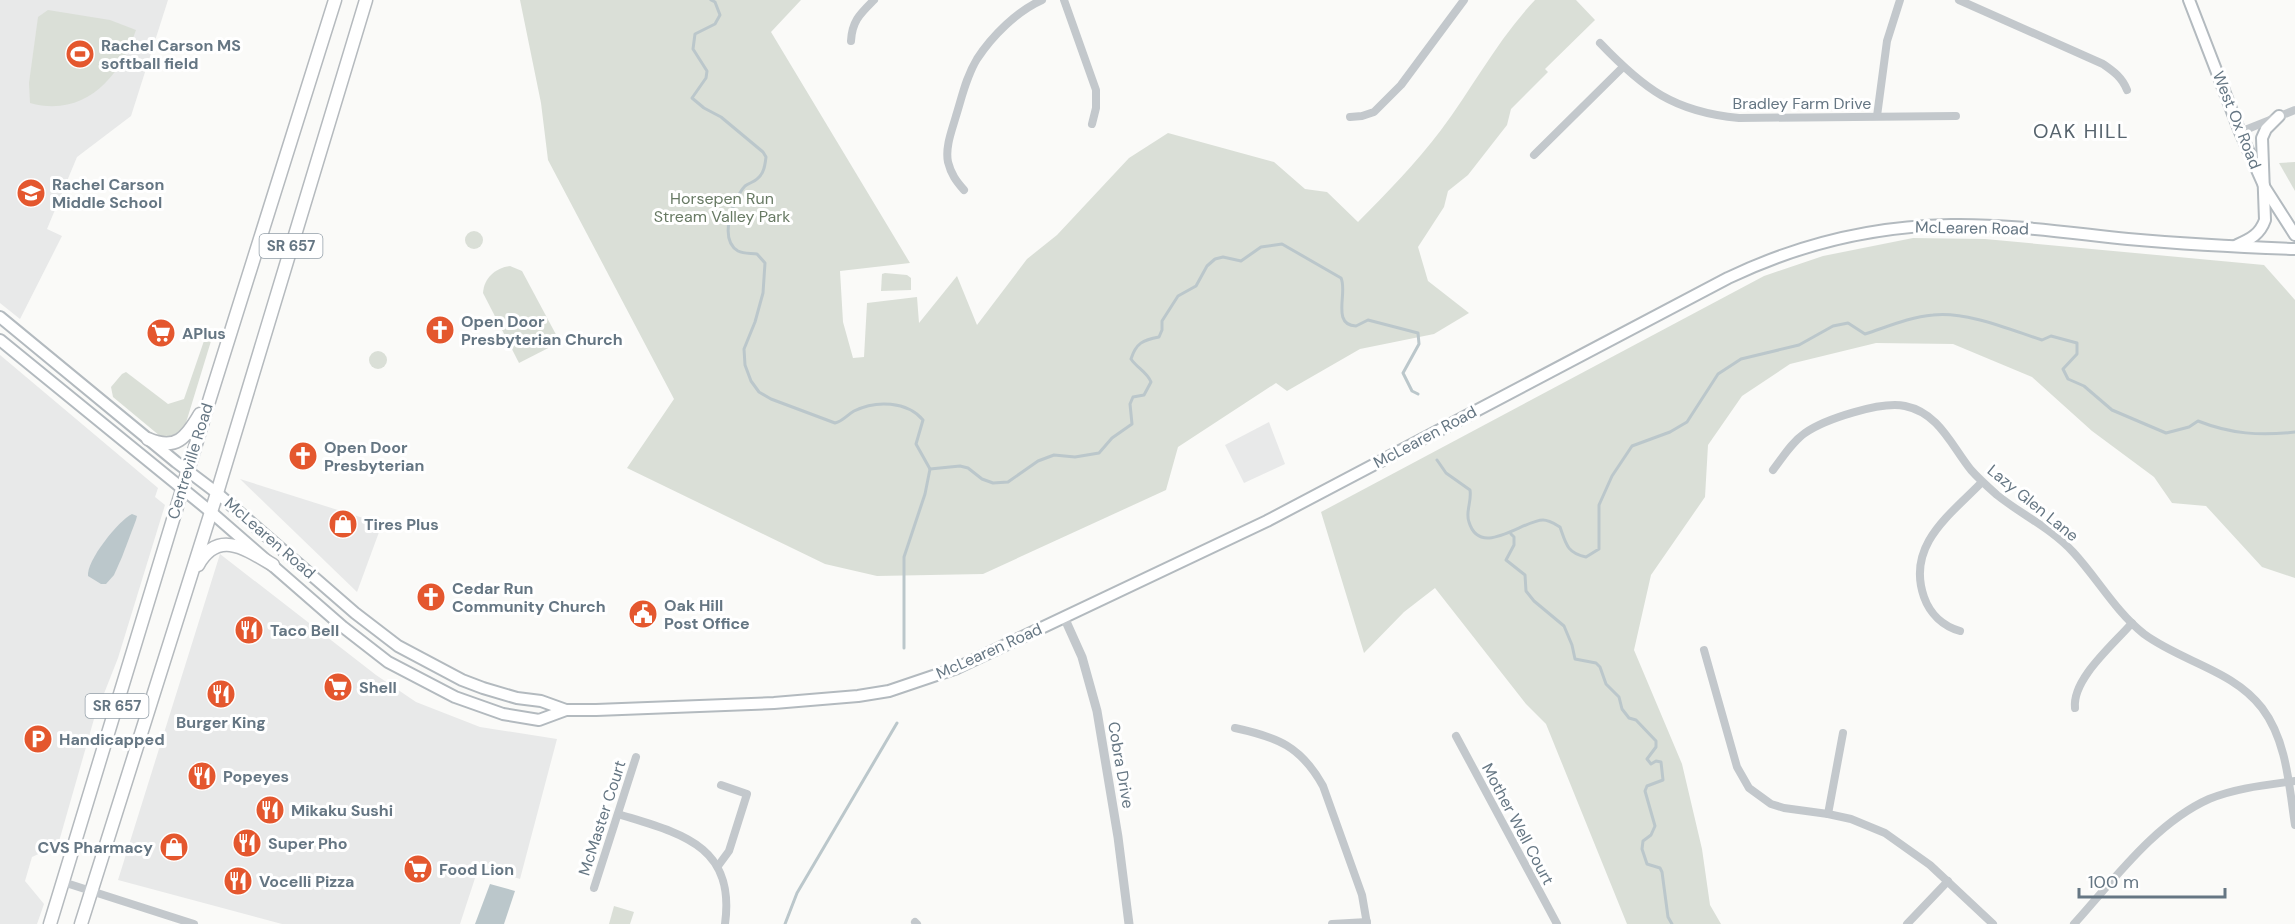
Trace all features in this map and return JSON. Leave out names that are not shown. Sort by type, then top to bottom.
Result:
[{"type":"main road","name":"Centreville Road","points":[[50,924],[182,488],[335,0]]},
{"type":"main road","name":"SR 657","points":[[81,924],[218,493],[366,0]]},
{"type":"main road","name":"West Ox Road","points":[[2189,0],[2240,132],[2265,188],[2295,235]]},
{"type":"main road","points":[[2234,246],[2252,238],[2262,230],[2265,188],[2262,138],[2266,129],[2279,116]]},
{"type":"main road","name":"McLearen Road","points":[[0,340],[211,512],[366,646],[406,673],[454,697],[503,714],[538,720],[566,710],[693,707],[873,694],[889,691],[957,668],[1267,521],[1728,278],[1804,249],[1873,232],[1951,225],[2295,249]]},
{"type":"main road","name":"McLearen Road","points":[[0,317],[188,472],[218,493],[355,613],[398,646],[462,680],[483,688],[517,698],[541,701],[566,710]]},
{"type":"main road","points":[[148,439],[159,444],[178,442],[189,433],[210,398]]},
{"type":"main road","points":[[191,576],[203,556],[219,545],[230,544],[252,552],[273,565]]},
{"type":"street","points":[[851,41],[852,27],[856,18],[874,0]]},
{"type":"street","points":[[964,190],[953,176],[947,159],[949,139],[966,84],[977,60],[988,45],[1010,21],[1042,0]]},
{"type":"street","points":[[1064,0],[1096,90],[1096,108],[1092,124]]},
{"type":"street","points":[[1350,117],[1374,112],[1401,85],[1464,0]]},
{"type":"street","points":[[1877,116],[1887,41],[1900,0]]},
{"type":"street","points":[[1959,0],[2103,64],[2116,73],[2124,82],[2127,90]]},
{"type":"street","name":"Bradley Farm Drive","points":[[1600,43],[1640,82],[1670,100],[1698,111],[1722,116],[1739,118],[1956,116]]},
{"type":"street","points":[[1534,155],[1623,67]]},
{"type":"street","points":[[2240,132],[2295,110]]},
{"type":"street","name":"Lazy Glen Lane","points":[[1773,470],[1806,432],[1863,410],[1892,405],[1914,409],[1938,423],[1982,482],[2058,538],[2073,552],[2103,592],[2132,623],[2164,647],[2225,677],[2251,696],[2270,719],[2283,750],[2292,781],[2295,825]]},
{"type":"street","points":[[1960,631],[1946,625],[1931,610],[1922,589],[1920,563],[1924,549],[1936,529],[1982,482]]},
{"type":"street","name":"Cobra Drive","points":[[1064,617],[1082,657],[1097,711],[1118,837],[1129,924]]},
{"type":"street","points":[[2075,708],[2074,700],[2082,680],[2132,623]]},
{"type":"street","points":[[1704,650],[1737,767],[1749,788],[1771,804],[1828,814],[1868,825],[1884,833],[1917,854],[1993,924]]},
{"type":"street","points":[[1235,728],[1267,735],[1281,741],[1305,760],[1316,772],[1323,786],[1362,895],[1367,923],[1332,924]]},
{"type":"street","points":[[1828,814],[1843,733]]},
{"type":"street","name":"Mother Well Court","points":[[1456,736],[1557,924]]},
{"type":"street","name":"McMaster Court","points":[[594,888],[636,757]]},
{"type":"street","points":[[2074,924],[2134,859],[2175,819],[2229,792],[2292,781]]},
{"type":"street","points":[[718,866],[729,851],[747,794],[721,785]]},
{"type":"street","points":[[618,814],[689,838],[710,856],[718,866],[726,893],[725,924]]},
{"type":"street","points":[[63,882],[189,923]]},
{"type":"street","points":[[1907,924],[1948,882]]},
{"type":"shaded area","name":"Rachel Carson Middle School","points":[[0,0],[168,0],[131,116],[77,157],[47,229],[62,236],[20,319],[0,303]]},
{"type":"shaded area","points":[[0,355],[158,488],[155,497],[165,505],[118,658],[94,719],[58,845],[32,857],[25,881],[44,904],[37,924],[0,924]]},
{"type":"shaded area","points":[[1269,422],[1285,464],[1244,483],[1225,445]]},
{"type":"shaded area","points":[[240,479],[382,524],[357,592]]},
{"type":"shaded area","points":[[132,514],[137,516],[122,557],[114,575],[106,584],[101,584],[88,576],[92,561],[112,532]]},
{"type":"shaded area","points":[[220,554],[376,675],[416,702],[480,727],[557,739],[520,879],[479,866],[460,924],[282,924],[118,880]]},
{"type":"shaded area","points":[[490,884],[515,891],[504,924],[475,924]]},
{"type":"green space","name":"Horsepen Run Stream Valley Park","points":[[520,0],[801,0],[771,32],[910,263],[840,271],[843,322],[853,358],[864,357],[867,303],[917,297],[919,323],[957,276],[977,325],[1027,259],[1057,235],[1129,158],[1168,133],[1274,162],[1305,189],[1327,192],[1358,222],[1401,178],[1431,142],[1453,114],[1509,31],[1535,0],[1576,0],[1595,20],[1545,69],[1548,72],[1511,109],[1507,125],[1468,175],[1448,191],[1444,207],[1418,247],[1428,281],[1469,313],[1434,334],[1360,349],[1287,391],[1276,383],[1178,447],[1166,490],[983,574],[877,576],[825,564],[627,468],[674,399],[548,160],[541,103]]},
{"type":"green space","name":"Rachel Carson MS softball field","points":[[48,10],[110,20],[136,30],[129,48],[110,78],[83,99],[67,105],[49,106],[30,103],[29,83],[38,17]]},
{"type":"green space","points":[[2295,162],[2295,191],[2279,163]]},
{"type":"green space","points":[[474,231],[480,234],[483,240],[480,246],[474,249],[468,246],[465,240],[468,234]]},
{"type":"green space","points":[[1913,238],[1985,239],[2264,265],[2295,300],[2295,578],[2262,567],[2206,506],[2172,503],[2154,477],[2092,431],[2032,377],[1953,344],[1876,343],[1790,364],[1742,396],[1708,445],[1705,497],[1651,575],[1634,650],[1682,764],[1702,849],[1710,905],[1721,924],[1627,924],[1546,724],[1526,704],[1435,588],[1404,612],[1364,653],[1321,512],[1764,276],[1823,256]]},
{"type":"green space","points":[[510,266],[522,271],[560,342],[519,363],[483,293],[491,275]]},
{"type":"green space","points":[[882,274],[907,275],[911,278],[911,290],[881,291]]},
{"type":"green space","points":[[215,328],[185,426],[177,433],[160,436],[113,397],[111,387],[126,372],[168,404],[184,399],[206,335]]},
{"type":"green space","points":[[378,351],[384,354],[387,360],[384,366],[378,369],[372,366],[369,360],[372,354]]},
{"type":"green space","points":[[614,906],[634,912],[630,924],[609,924]]},
{"type":"waterway","points":[[711,0],[715,2],[720,15],[715,24],[695,34],[693,49],[707,71],[706,78],[692,98],[721,117],[766,157],[761,175],[740,192],[732,209],[728,229],[732,245],[738,251],[757,254],[765,263],[763,293],[744,349],[745,365],[751,381],[759,392],[771,399],[835,423],[854,411],[872,405],[891,404],[909,409],[923,420],[916,444],[930,469],[960,466],[968,468],[982,479],[993,483],[1008,482],[1038,461],[1054,455],[1075,457],[1099,453],[1112,438],[1132,424],[1130,404],[1133,397],[1144,395],[1151,382],[1131,359],[1135,349],[1141,343],[1159,337],[1162,321],[1178,296],[1196,286],[1207,266],[1215,259],[1223,257],[1241,261],[1261,247],[1282,244],[1341,278],[1343,284],[1342,314],[1348,324],[1356,326],[1368,320],[1418,333],[1419,344],[1403,373],[1412,391],[1418,394]]},
{"type":"waterway","points":[[1437,460],[1446,473],[1470,490],[1468,518],[1475,533],[1482,537],[1492,538],[1545,520],[1560,527],[1571,550],[1586,557],[1599,549],[1599,505],[1612,476],[1632,446],[1670,432],[1687,422],[1718,374],[1741,359],[1799,345],[1833,326],[1848,323],[1865,334],[1915,318],[1933,315],[1960,316],[1988,322],[2042,340],[2051,336],[2077,343],[2077,354],[2063,369],[2068,379],[2084,386],[2112,410],[2166,433],[2189,427],[2198,421],[2222,429],[2246,433],[2295,432]]},
{"type":"waterway","points":[[904,648],[904,557],[925,494],[930,469]]},
{"type":"waterway","points":[[1511,534],[1514,537],[1514,545],[1506,560],[1525,575],[1526,591],[1534,601],[1564,626],[1575,659],[1596,663],[1600,667],[1606,684],[1619,697],[1622,709],[1656,741],[1656,747],[1647,759],[1651,764],[1656,761],[1661,762],[1663,780],[1647,786],[1645,791],[1655,826],[1651,835],[1643,841],[1642,849],[1647,864],[1660,868],[1662,872],[1668,917],[1672,924]]},
{"type":"waterway","points":[[785,924],[797,893],[897,723]]},
{"type":"place","name":"Rachel Carson MS softball field","points":[[80,54]]},
{"type":"place","name":"Rachel Carson Middle School","points":[[31,193]]},
{"type":"place","name":"Open Door Presbyterian Church","points":[[440,330]]},
{"type":"place","name":"APlus","points":[[161,333]]},
{"type":"place","name":"Open Door Presbyterian","points":[[303,456]]},
{"type":"place","name":"Tires Plus","points":[[343,524]]},
{"type":"place","name":"Cedar Run Community Church","points":[[431,597]]},
{"type":"place","name":"Oak Hill Post Office","points":[[643,614]]},
{"type":"place","name":"Taco Bell","points":[[249,630]]},
{"type":"place","name":"Shell","points":[[338,687]]},
{"type":"place","name":"Burger King","points":[[221,694]]},
{"type":"place","name":"Handicapped","points":[[38,739]]},
{"type":"place","name":"Popeyes","points":[[202,776]]},
{"type":"place","name":"Mikaku Sushi","points":[[270,810]]},
{"type":"place","name":"Super Pho","points":[[247,843]]},
{"type":"place","name":"CVS Pharmacy","points":[[174,847]]},
{"type":"place","name":"Food Lion","points":[[418,869]]},
{"type":"place","name":"Vocelli Pizza","points":[[238,881]]},
{"type":"district","name":"OAK HILL","points":[[2081,131]]}]
